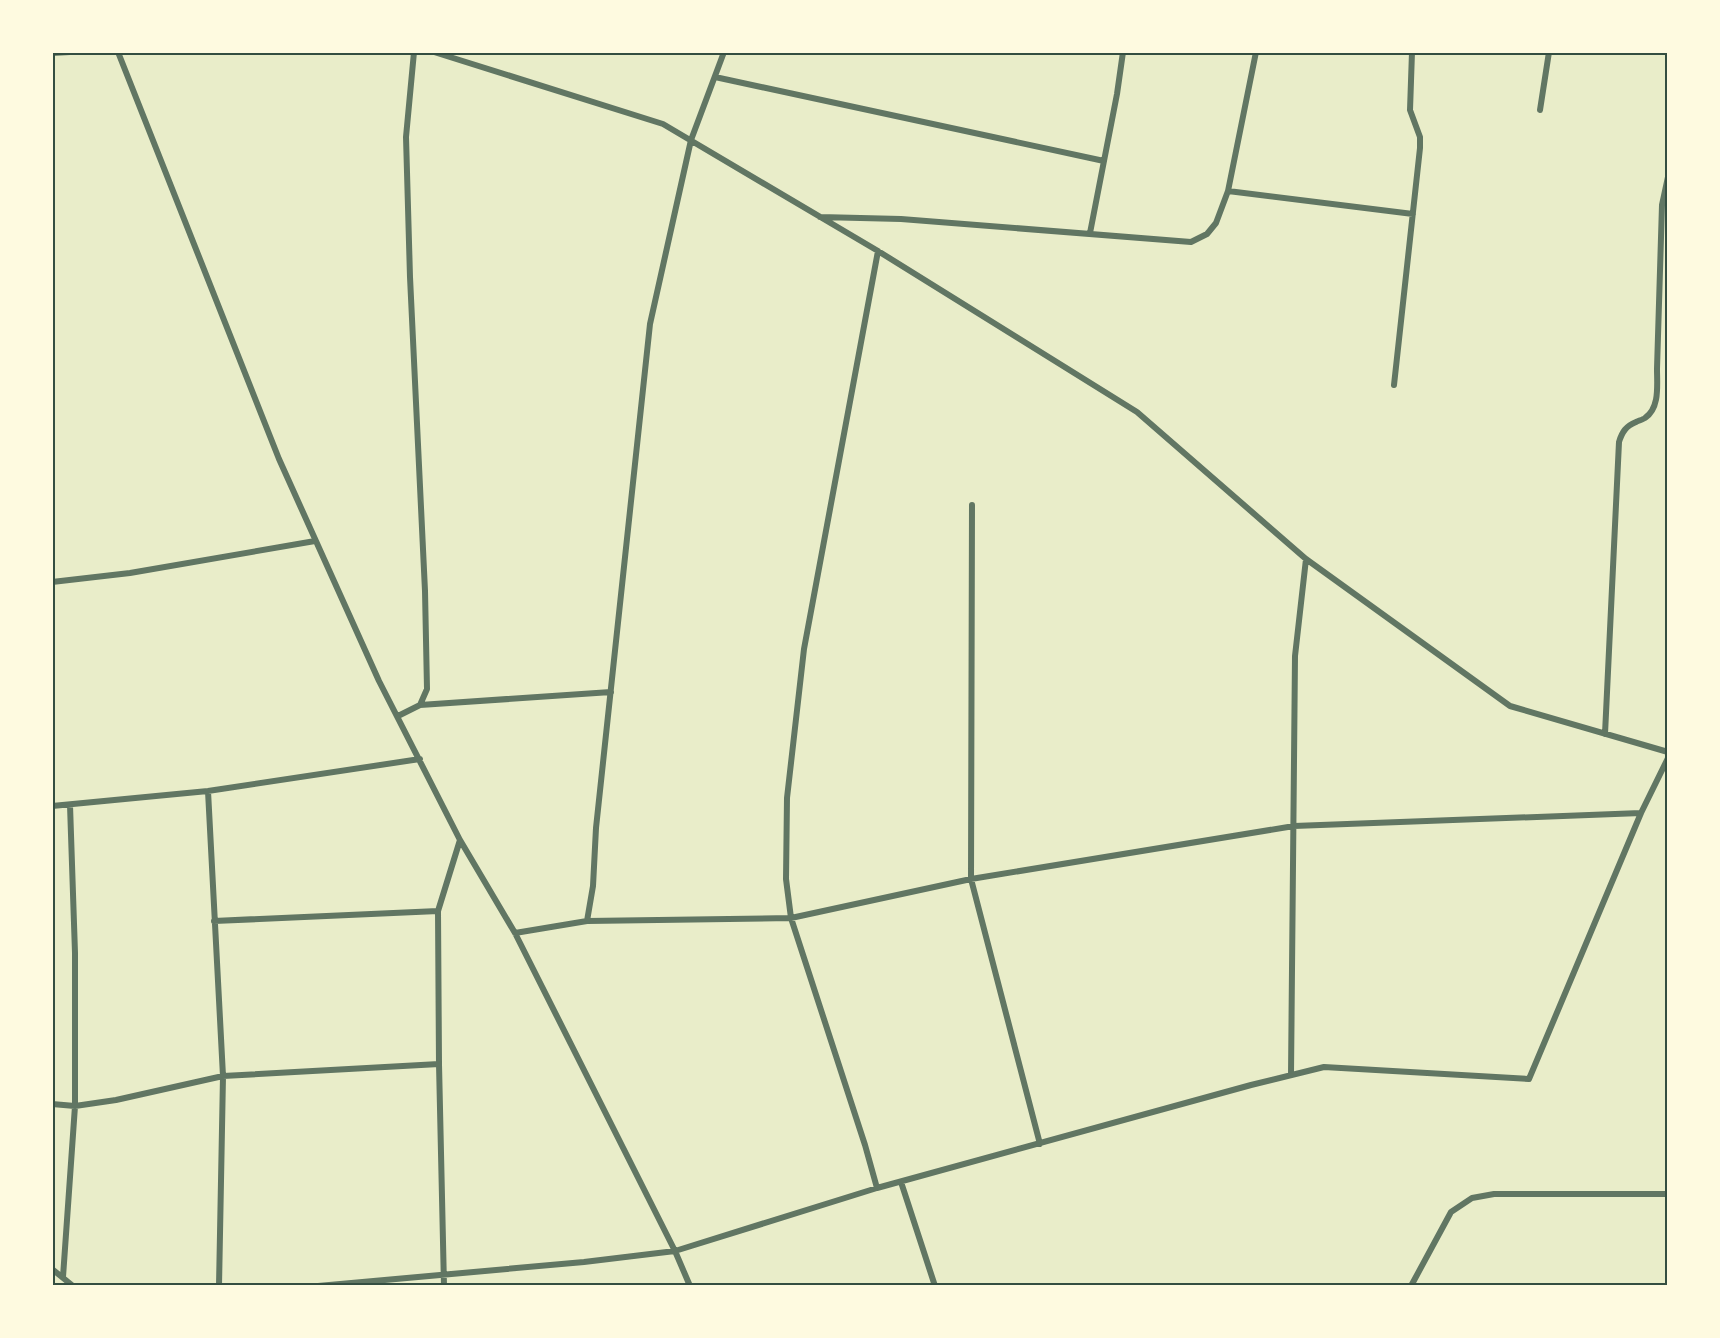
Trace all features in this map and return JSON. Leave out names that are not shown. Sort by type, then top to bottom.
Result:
[{"type":"street","points":[[52,53],[70,52]]},
{"type":"street","points":[[118,52],[279,459],[379,681],[460,840],[515,933],[675,1251],[690,1286]]},
{"type":"street","points":[[414,52],[406,137],[410,277],[426,602],[427,689],[420,705]]},
{"type":"street","points":[[434,52],[663,124],[878,251],[1137,412],[1306,560],[1510,706],[1668,752]]},
{"type":"street","points":[[587,921],[593,886],[596,828],[650,324],[691,140],[724,52]]},
{"type":"street","points":[[1090,233],[1118,94],[1123,52]]},
{"type":"street","points":[[820,218],[901,219],[1191,242],[1207,234],[1216,223],[1228,191],[1256,52]]},
{"type":"street","points":[[1394,385],[1420,148],[1420,137],[1410,110],[1412,52]]},
{"type":"street","points":[[1540,110],[1549,52]]},
{"type":"street","points":[[715,77],[1104,161]]},
{"type":"street","points":[[1605,734],[1619,442],[1622,431],[1634,422],[1645,419],[1654,408],[1658,389],[1662,205],[1668,177]]},
{"type":"street","points":[[1228,191],[1413,214]]},
{"type":"street","points":[[877,1188],[862,1133],[791,918],[786,879],[787,798],[804,649],[878,251]]},
{"type":"street","points":[[972,505],[971,879],[1040,1144]]},
{"type":"street","points":[[52,582],[130,573],[315,541]]},
{"type":"street","points":[[1291,1075],[1295,656],[1306,560]]},
{"type":"street","points":[[398,716],[420,705],[610,692]]},
{"type":"street","points":[[318,1286],[584,1262],[675,1251],[877,1188],[1324,1067],[1529,1079],[1641,813],[1668,758]]},
{"type":"street","points":[[52,806],[208,791],[420,759]]},
{"type":"street","points":[[208,791],[223,1076],[219,1286]]},
{"type":"street","points":[[63,1276],[75,1106],[75,953],[70,805]]},
{"type":"street","points":[[515,933],[587,921],[791,918],[971,879],[1294,826],[1641,813]]},
{"type":"street","points":[[444,1286],[438,911],[460,840]]},
{"type":"street","points":[[214,921],[438,911]]},
{"type":"street","points":[[52,1104],[75,1106],[148,1094],[223,1076],[439,1064]]},
{"type":"street","points":[[901,1182],[935,1286]]},
{"type":"street","points":[[1411,1286],[1451,1212],[1472,1198],[1494,1194],[1668,1194]]},
{"type":"street","points":[[52,1269],[74,1286]]}]
